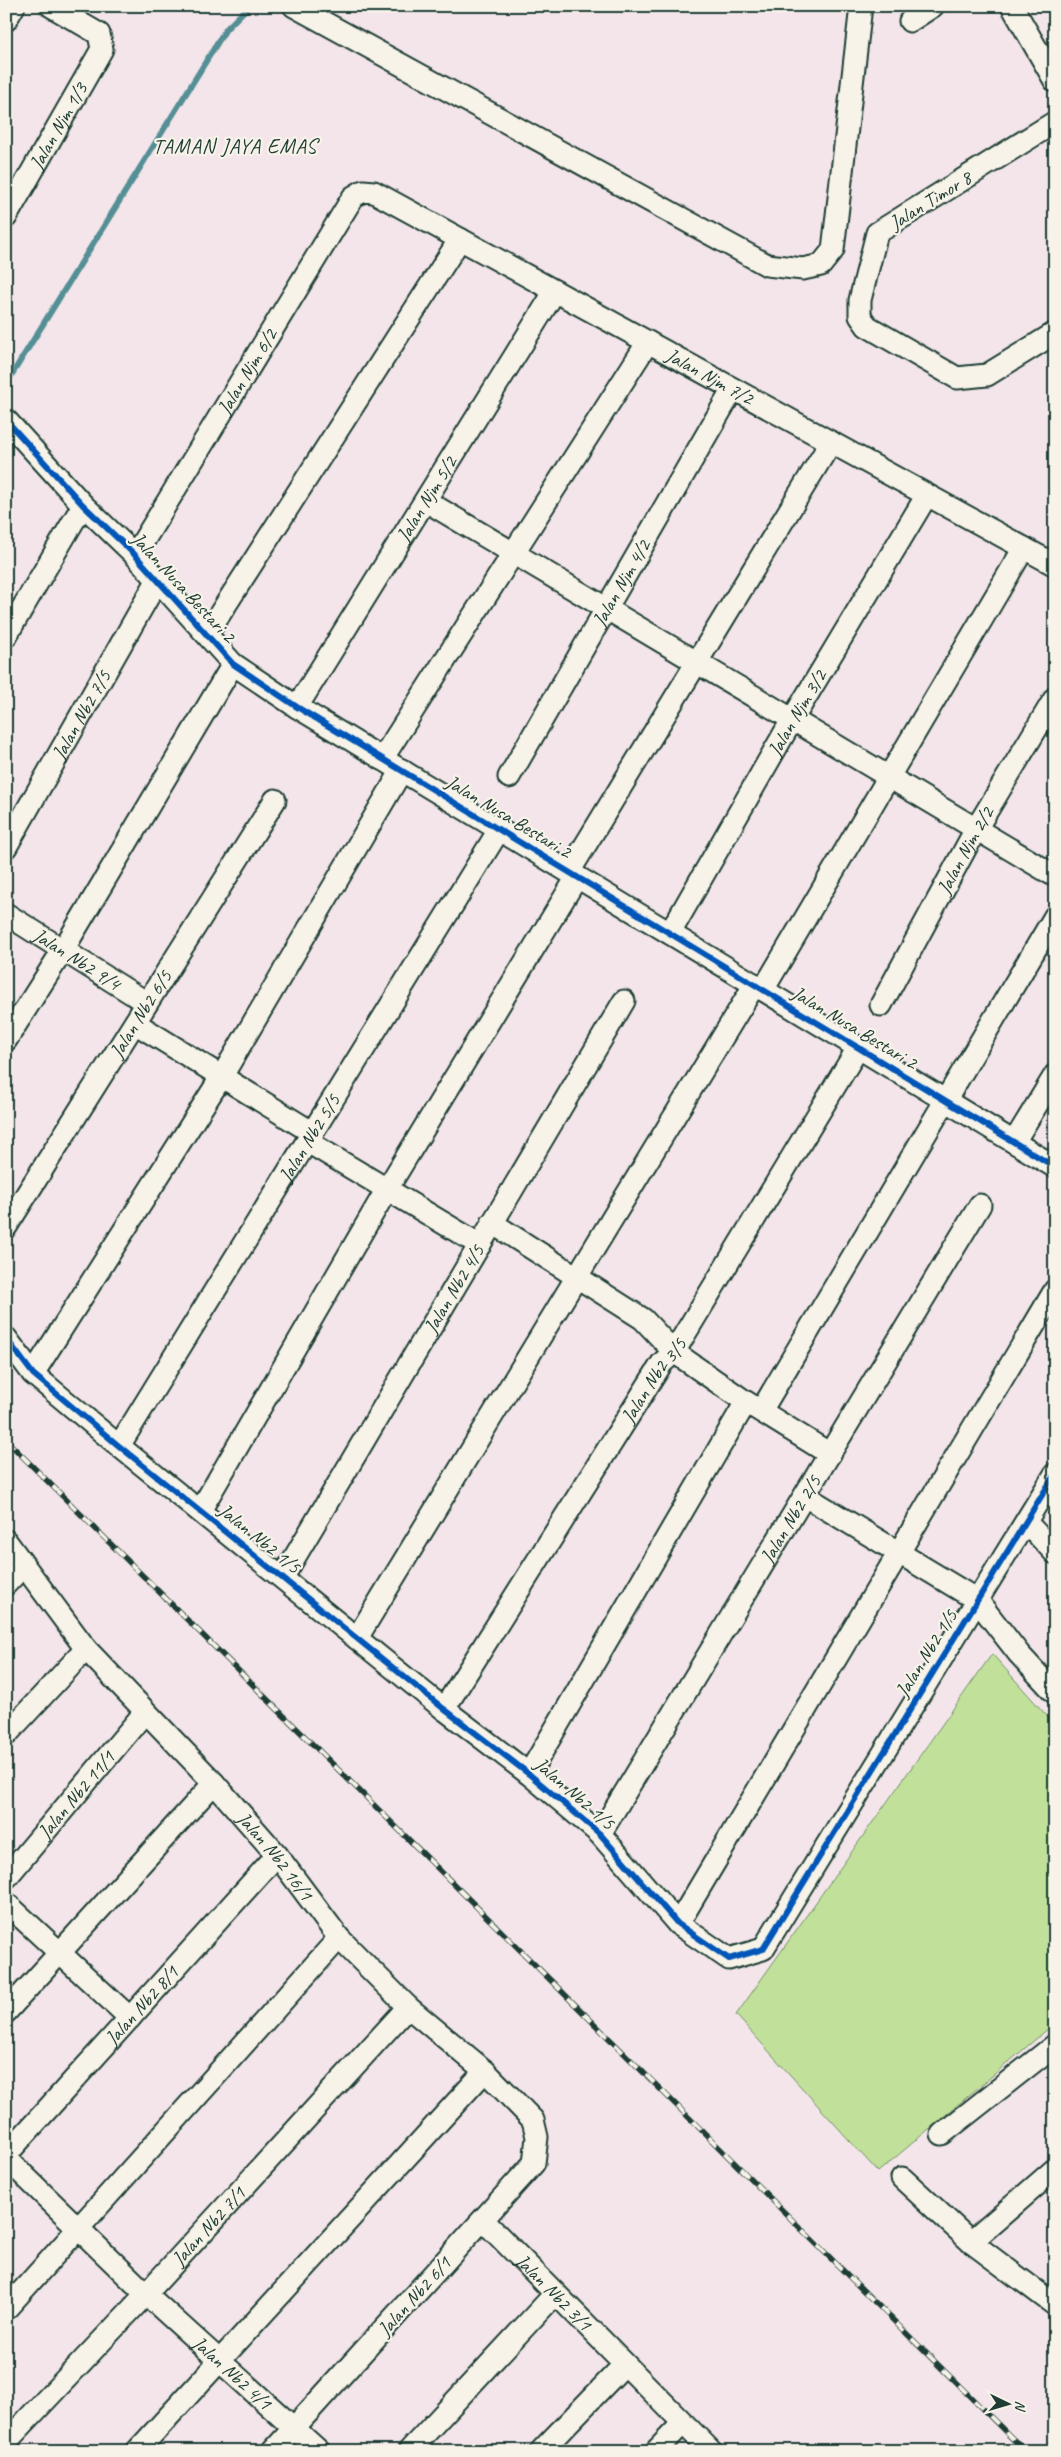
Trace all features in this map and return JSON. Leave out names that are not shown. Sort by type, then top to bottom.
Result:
[{"type":"street","points":[[6,20],[14,6]]},
{"type":"street","points":[[51,6],[72,12]]},
{"type":"street","points":[[294,6],[767,265],[803,269],[822,265],[833,250],[861,6]]},
{"type":"street","points":[[910,21],[933,6]]},
{"type":"street","points":[[1012,6],[1055,81]]},
{"type":"street","name":"Jalan Njm 1/3","points":[[6,216],[102,49],[99,34],[72,12]]},
{"type":"street","name":"Jalan Timor 8","points":[[1055,122],[876,234],[860,300],[860,316],[867,326],[957,378],[987,375],[1055,333]]},
{"type":"street","name":"Jalan Njm 7/2","points":[[363,191],[374,192],[1055,565]]},
{"type":"street","name":"Jalan Njm 6/2","points":[[135,556],[353,197],[363,191]]},
{"type":"street","points":[[207,634],[460,239]]},
{"type":"street","name":"Jalan Njm 5/2","points":[[297,707],[555,291]]},
{"type":"street","points":[[382,759],[648,342]]},
{"type":"street","name":"Jalan Njm 4/2","points":[[509,777],[733,389]]},
{"type":"street","name":"Jalan Nusa Bestari 2","points":[[9,429],[135,556],[233,664],[297,707],[1055,1167]]},
{"type":"street","points":[[200,1511],[697,663],[830,442]]},
{"type":"street","name":"Jalan Njm 3/2","points":[[670,933],[792,720],[926,495]]},
{"type":"street","points":[[426,501],[1055,876]]},
{"type":"street","points":[[6,636],[83,505]]},
{"type":"street","points":[[357,1638],[577,1277],[889,778],[1024,548]]},
{"type":"street","name":"Jalan Nb2 7/5","points":[[6,847],[157,581]]},
{"type":"street","points":[[6,1040],[63,950],[233,664]]},
{"type":"street","name":"Jalan Njm 2/2","points":[[881,1005],[976,829],[1055,698]]},
{"type":"street","points":[[33,1374],[222,1076],[402,770]]},
{"type":"street","name":"Jalan Nb2 6/5","points":[[6,1227],[275,800]]},
{"type":"street","name":"Jalan Nb2 5/5","points":[[119,1446],[311,1138],[499,830]]},
{"type":"street","name":"Jalan Nb2 9/4","points":[[6,914],[147,1003]]},
{"type":"street","points":[[529,1774],[944,1100],[1055,916]]},
{"type":"street","name":"Jalan Nb2 4/5","points":[[283,1577],[624,1001]]},
{"type":"street","points":[[135,1023],[222,1076],[388,1189],[480,1245]]},
{"type":"street","name":"Jalan Nb2 3/5","points":[[444,1709],[662,1363],[674,1352],[858,1048]]},
{"type":"street","points":[[1014,1142],[1055,1075]]},
{"type":"street","name":"Jalan Nb2 2/5","points":[[600,1834],[980,1205]]},
{"type":"street","points":[[492,1223],[643,1319],[674,1352],[754,1407],[830,1454]]},
{"type":"street","points":[[678,1924],[1055,1290]]},
{"type":"street","name":"Jalan Nb2 1/5","points":[[6,1338],[33,1374],[119,1446],[444,1709],[529,1774],[600,1834],[678,1924],[729,1959],[763,1949],[1055,1474]]},
{"type":"street","points":[[805,1496],[977,1600],[1019,1654],[1055,1692]]},
{"type":"street","points":[[1026,1522],[1055,1554]]},
{"type":"street","name":"Jalan Nb2 16/1","points":[[6,1541],[86,1649],[214,1782],[277,1855],[339,1938],[408,2007],[485,2071],[533,2120],[538,2137],[534,2163]]},
{"type":"street","points":[[6,1584],[23,1566]]},
{"type":"street","points":[[6,1735],[86,1649]]},
{"type":"street","name":"Jalan Nb2 11/1","points":[[6,1878],[145,1712]]},
{"type":"street","points":[[6,2012],[214,1782]]},
{"type":"street","name":"Jalan Nb2 8/1","points":[[6,2156],[277,1855]]},
{"type":"street","points":[[6,1903],[130,2018]]},
{"type":"street","points":[[6,2309],[339,1938]]},
{"type":"street","name":"Jalan Nb2 7/1","points":[[6,2442],[146,2294],[408,2007]]},
{"type":"street","points":[[942,2134],[1055,2045]]},
{"type":"street","points":[[137,2451],[485,2071]]},
{"type":"street","name":"Jalan Nb2 4/1","points":[[6,2156],[146,2294],[319,2451]]},
{"type":"street","name":"Jalan Nb2 6/1","points":[[273,2451],[534,2163]]},
{"type":"street","points":[[972,2242],[1055,2169]]},
{"type":"street","points":[[902,2178],[972,2242],[1055,2305]]},
{"type":"street","name":"Jalan Nb2 3/1","points":[[482,2220],[711,2451]]},
{"type":"street","points":[[409,2451],[555,2294]]},
{"type":"street","points":[[541,2451],[624,2365]]},
{"type":"street","points":[[656,2451],[683,2423]]},
{"type":"green space","points":[[992,1654],[1055,1725],[1055,2023],[878,2172],[736,2015]]},
{"type":"waterway","points":[[6,384],[226,29],[249,6]]},
{"type":"railway","points":[[6,1440],[1025,2451]]},
{"type":"cycle path","points":[[6,420],[83,505],[135,555],[233,664],[297,707],[1055,1167]]},
{"type":"cycle path","points":[[6,1338],[33,1374],[119,1446],[444,1709],[529,1774],[600,1834],[678,1924],[729,1959],[763,1949],[1055,1474]]},
{"type":"district","name":"TAMAN JAYA EMAS","points":[[235,146]]}]
